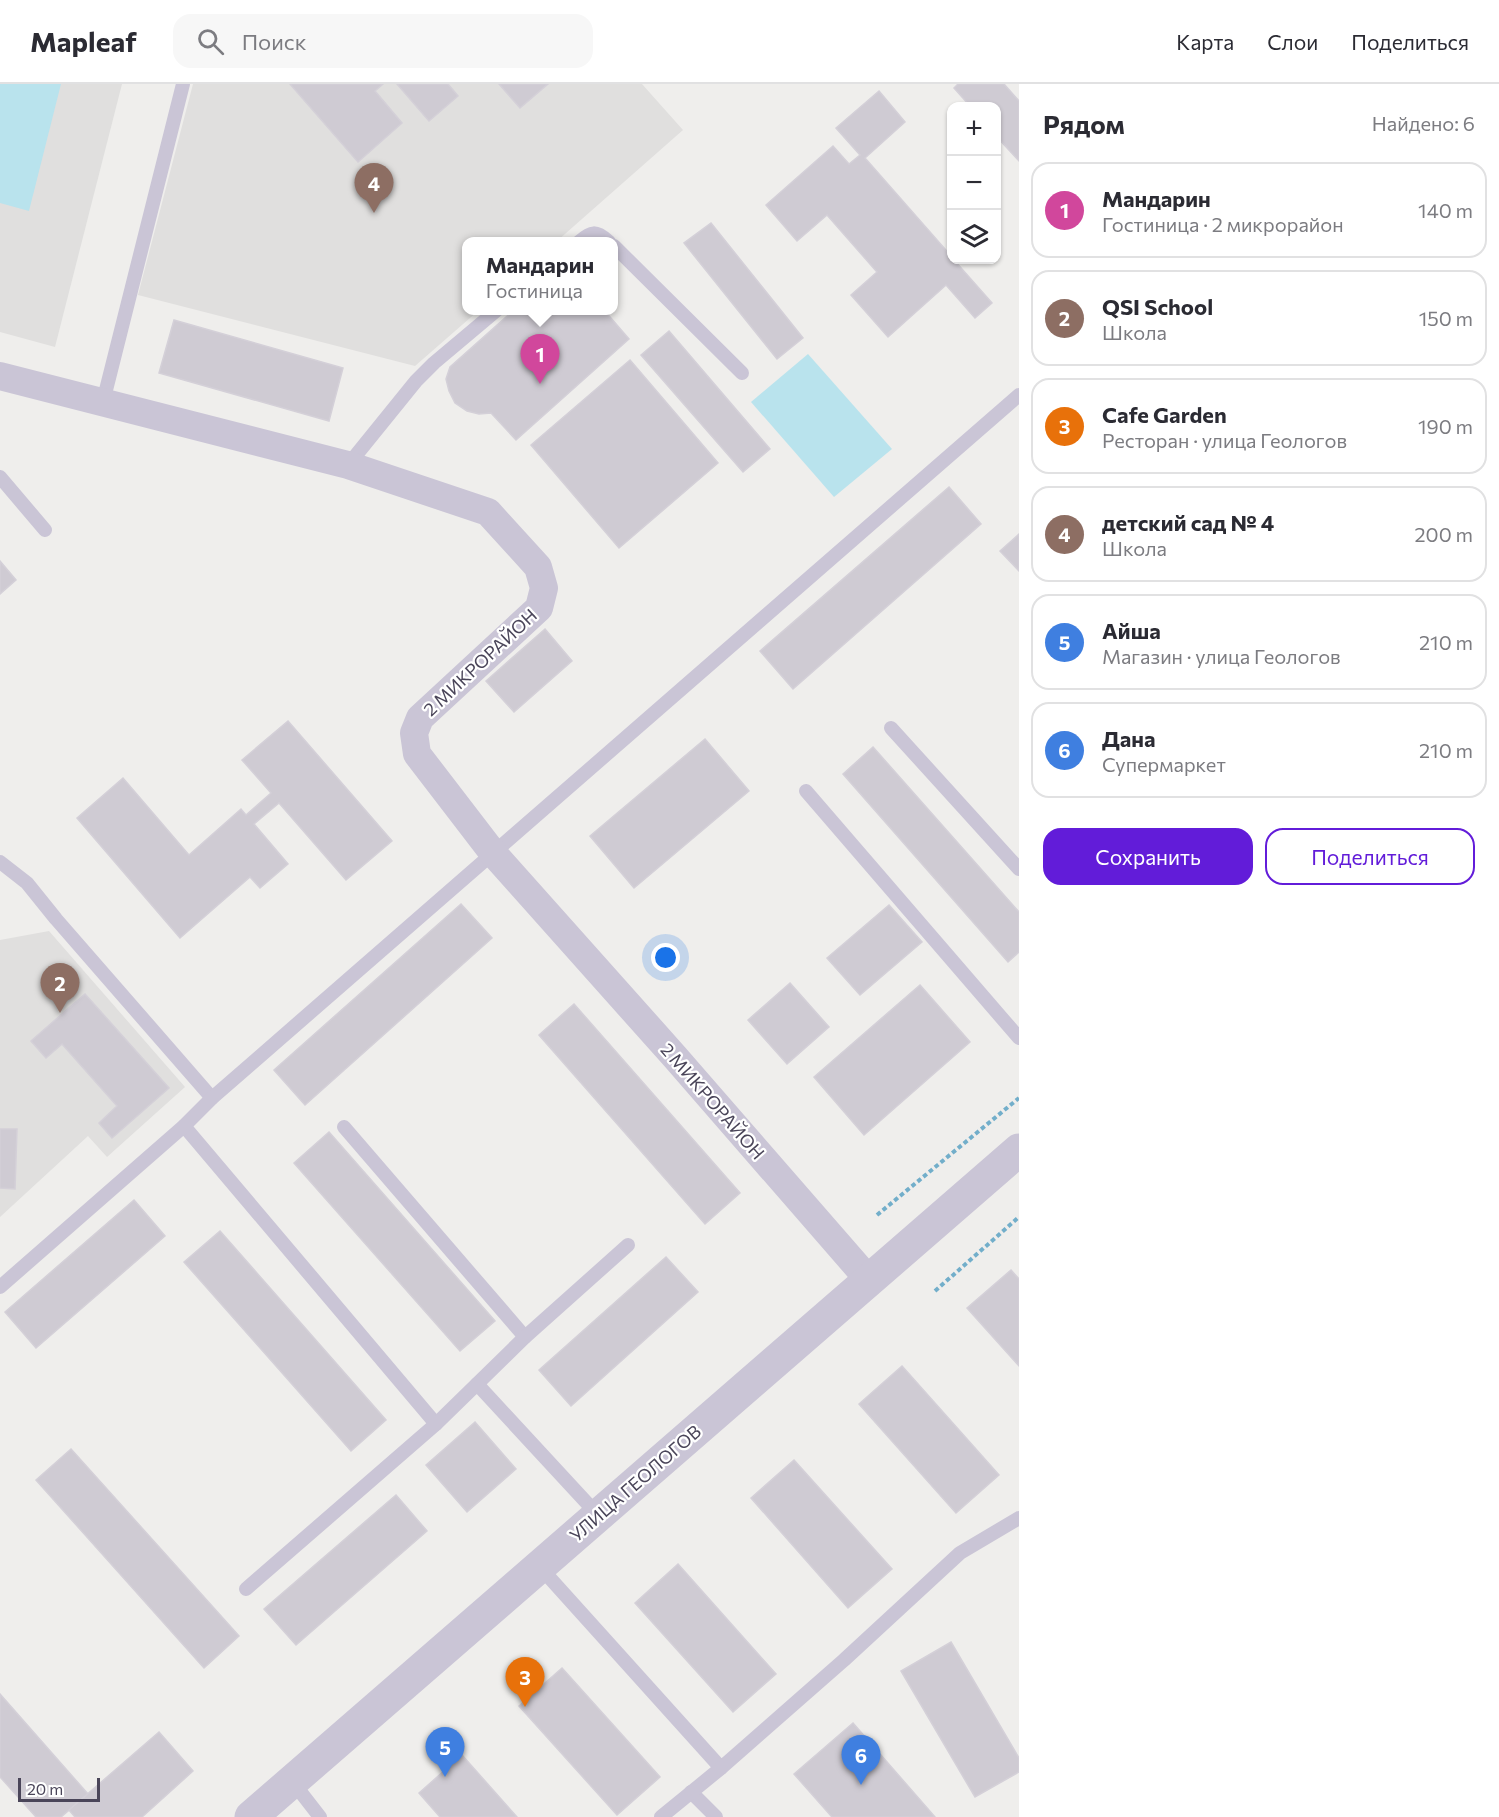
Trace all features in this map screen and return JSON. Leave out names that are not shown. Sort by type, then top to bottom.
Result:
[{"type":"street","name":"2 МИКРОРАЙОН","points":[[0,376],[348,465],[488,512],[538,567],[544,588],[539,608],[420,718],[414,733],[417,754],[492,853],[675,1057],[869,1280]]},
{"type":"street","name":"УЛИЦА ГЕОЛОГОВ","points":[[251,1817],[1019,1150]]},
{"type":"lane","points":[[103,402],[183,84]]},
{"type":"lane","points":[[584,237],[593,233],[604,237]]},
{"type":"lane","points":[[618,250],[742,373]]},
{"type":"lane","points":[[348,465],[416,381],[491,315]]},
{"type":"lane","points":[[0,1287],[492,853],[1018,398]]},
{"type":"lane","points":[[0,477],[45,530]]},
{"type":"lane","points":[[891,728],[1019,869]]},
{"type":"lane","points":[[806,791],[1019,1038]]},
{"type":"lane","points":[[0,862],[27,883],[212,1098]]},
{"type":"lane","points":[[184,1126],[436,1424]]},
{"type":"lane","points":[[344,1127],[525,1336]]},
{"type":"lane","points":[[246,1589],[436,1424],[525,1336],[628,1245]]},
{"type":"lane","points":[[477,1384],[598,1515]]},
{"type":"lane","points":[[661,1817],[844,1660],[960,1553],[1019,1518]]},
{"type":"lane","points":[[539,1566],[721,1767]]},
{"type":"lane","points":[[292,1781],[320,1817]]},
{"type":"lane","points":[[691,1792],[716,1817]]},
{"type":"path","points":[[877,1215],[1019,1098]]},
{"type":"path","points":[[935,1291],[1019,1216]]},
{"type":"shaded area","points":[[0,84],[122,84],[55,347],[0,332]]},
{"type":"shaded area","points":[[0,84],[61,84],[29,211],[0,203]]},
{"type":"shaded area","points":[[193,84],[642,84],[683,130],[562,237],[462,237],[462,315],[473,315],[415,366],[138,295]]},
{"type":"shaded area","points":[[808,354],[892,449],[834,497],[751,402]]},
{"type":"shaded area","points":[[49,931],[185,1087],[107,1157],[88,1136],[0,1217],[0,940]]},
{"type":"building","points":[[290,84],[383,84],[375,91],[402,123],[358,162]]},
{"type":"building","points":[[397,84],[448,84],[458,96],[429,121]]},
{"type":"building","points":[[499,84],[548,84],[520,108]]},
{"type":"building","points":[[958,84],[1004,84],[1019,101],[1019,161],[1001,141],[1001,102],[966,102],[954,88]]},
{"type":"building","points":[[879,91],[905,122],[865,158],[947,251],[947,264],[958,264],[992,303],[975,318],[946,285],[888,337],[851,295],[877,272],[827,215],[797,241],[766,205],[833,146],[849,164],[860,155],[836,128]]},
{"type":"building","points":[[711,223],[803,338],[777,359],[684,243]]},
{"type":"building","points":[[508,315],[608,315],[629,339],[516,440],[491,413],[479,414],[467,411],[455,403],[446,379],[450,367]]},
{"type":"building","points":[[174,320],[343,368],[329,421],[159,373]]},
{"type":"building","points":[[669,331],[770,449],[743,472],[641,355]]},
{"type":"building","points":[[630,360],[718,463],[619,548],[531,445]]},
{"type":"building","points":[[949,487],[981,524],[793,689],[760,651]]},
{"type":"building","points":[[1019,534],[1019,571],[1000,551]]},
{"type":"building","points":[[0,561],[16,580],[0,594]]},
{"type":"building","points":[[545,629],[572,661],[514,712],[486,681]]},
{"type":"building","points":[[288,721],[392,841],[346,880],[279,803],[254,824],[288,864],[260,888],[250,877],[180,938],[77,818],[123,778],[189,855],[241,809],[246,815],[271,793],[242,760]]},
{"type":"building","points":[[705,739],[749,791],[634,888],[590,836]]},
{"type":"building","points":[[873,747],[1019,912],[1019,952],[1008,962],[843,774]]},
{"type":"building","points":[[461,904],[492,938],[305,1105],[274,1070]]},
{"type":"building","points":[[889,905],[922,942],[860,995],[827,958]]},
{"type":"building","points":[[790,983],[829,1027],[787,1064],[748,1020]]},
{"type":"building","points":[[920,985],[970,1042],[864,1135],[814,1077]]},
{"type":"building","points":[[85,994],[169,1088],[112,1138],[99,1123],[117,1106],[62,1044],[46,1058],[31,1041]]},
{"type":"building","points":[[574,1004],[740,1193],[705,1224],[539,1035]]},
{"type":"building","points":[[0,1129],[17,1129],[15,1189],[0,1188]]},
{"type":"building","points":[[329,1132],[495,1321],[460,1351],[294,1163]]},
{"type":"building","points":[[134,1200],[165,1236],[36,1348],[5,1312]]},
{"type":"building","points":[[220,1231],[386,1420],[351,1451],[184,1262]]},
{"type":"building","points":[[666,1257],[698,1292],[571,1406],[539,1370]]},
{"type":"building","points":[[1011,1270],[1019,1279],[1019,1366],[967,1308]]},
{"type":"building","points":[[902,1366],[999,1475],[956,1513],[859,1404]]},
{"type":"building","points":[[475,1422],[516,1469],[467,1512],[426,1465]]},
{"type":"building","points":[[71,1449],[239,1636],[204,1668],[36,1480]]},
{"type":"building","points":[[794,1460],[892,1569],[848,1608],[751,1498]]},
{"type":"building","points":[[396,1495],[427,1531],[296,1645],[264,1609]]},
{"type":"building","points":[[678,1564],[776,1674],[733,1712],[635,1603]]},
{"type":"building","points":[[951,1642],[1019,1758],[1019,1772],[975,1797],[901,1671]]},
{"type":"building","points":[[562,1668],[660,1777],[617,1815],[519,1706]]},
{"type":"building","points":[[0,1694],[88,1794],[61,1817],[36,1817],[0,1777]]},
{"type":"building","points":[[853,1723],[935,1817],[832,1817],[794,1774]]},
{"type":"building","points":[[159,1732],[193,1771],[142,1817],[75,1817],[69,1810]]},
{"type":"building","points":[[462,1755],[517,1817],[440,1817],[419,1793]]},
{"type":"place","name":"детский сад № 4","points":[[374,213]]},
{"type":"place","name":"Мандарин","points":[[540,384]]},
{"type":"place","name":"QSI School","points":[[60,1013]]},
{"type":"place","name":"Cafe Garden","points":[[525,1707]]},
{"type":"place","name":"Айша","points":[[445,1777]]},
{"type":"place","name":"Дана","points":[[861,1785]]}]
